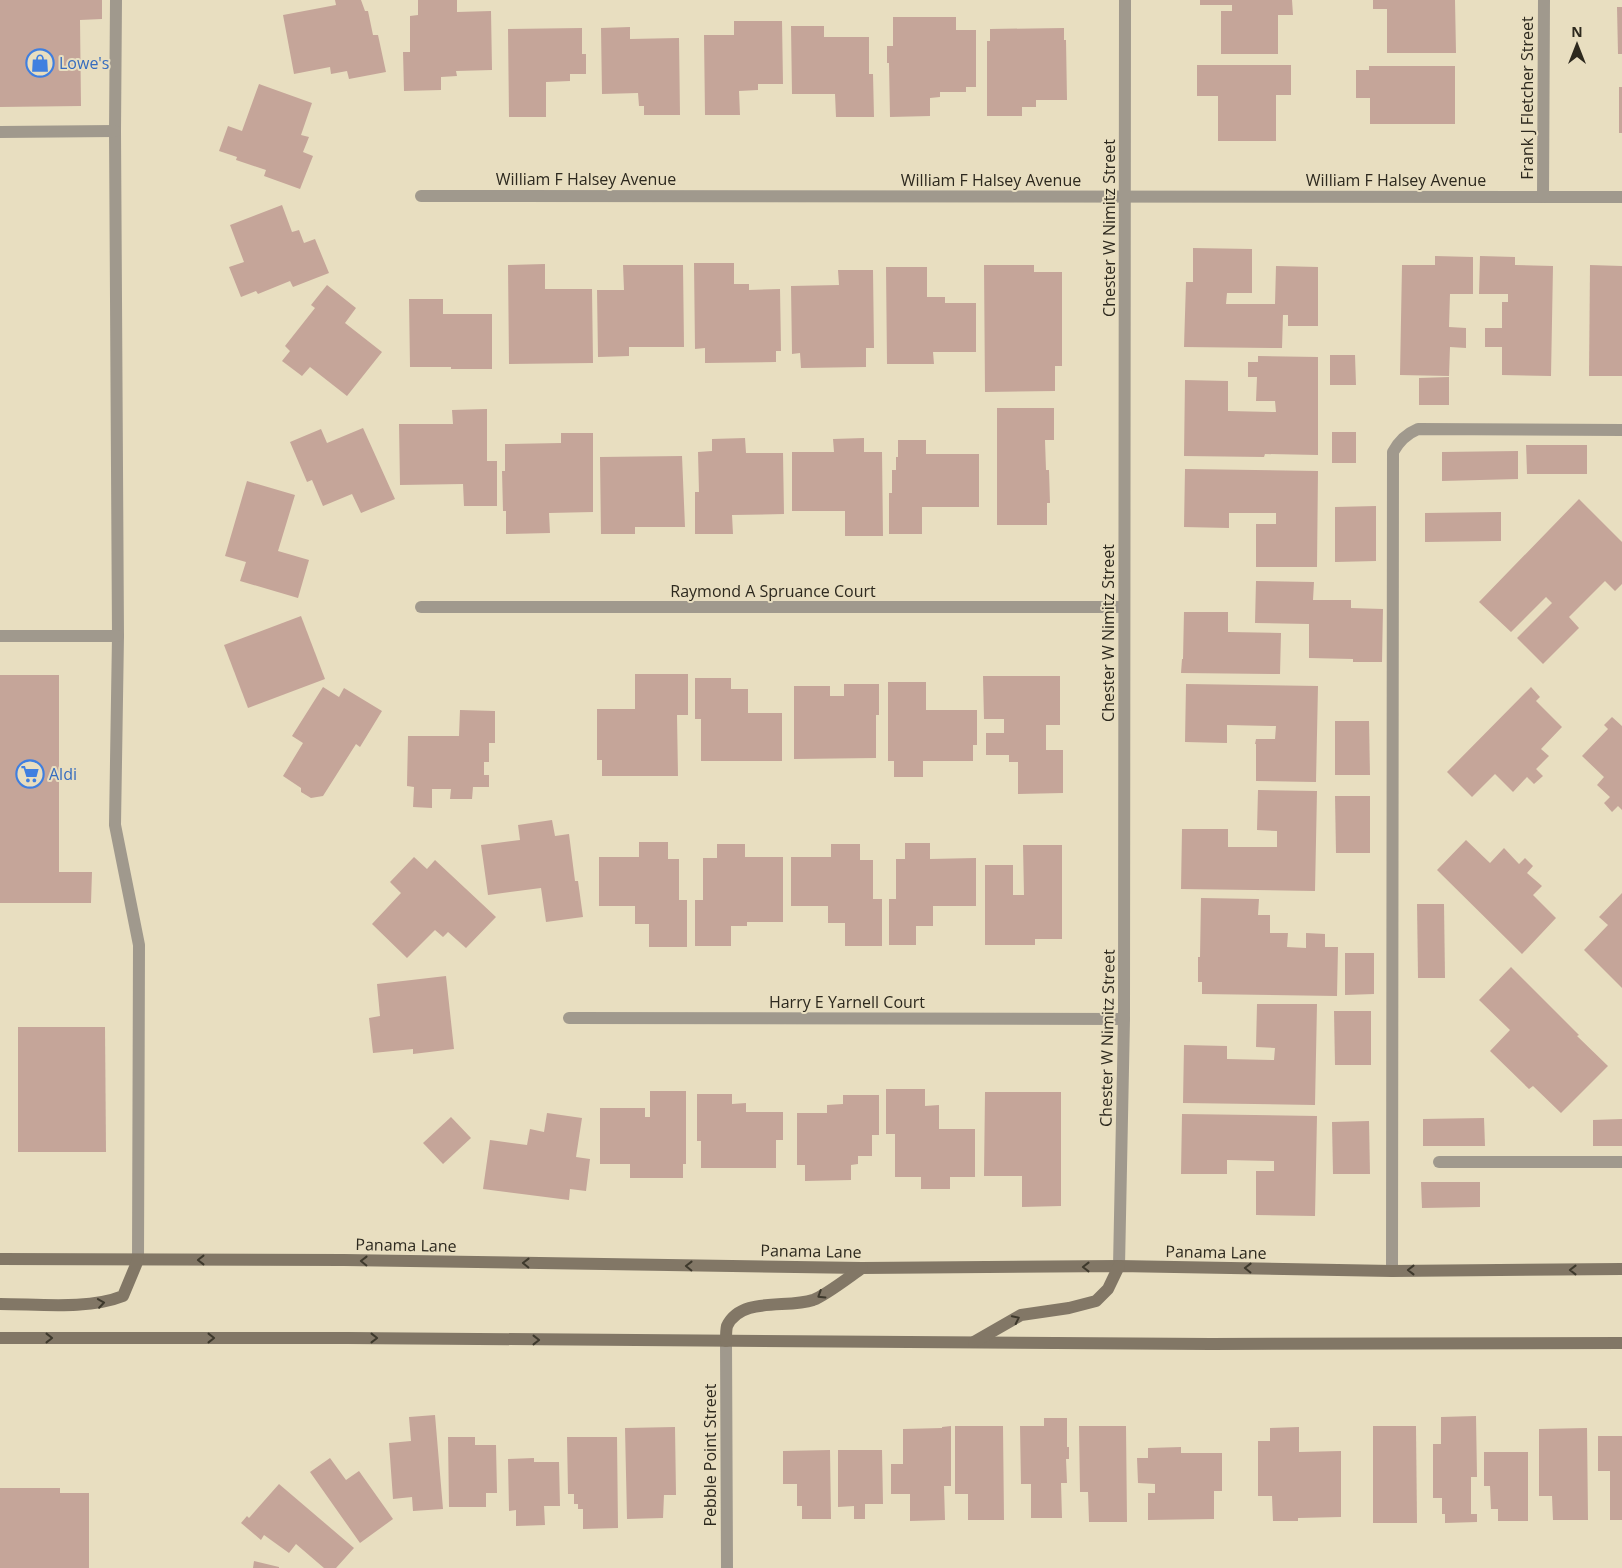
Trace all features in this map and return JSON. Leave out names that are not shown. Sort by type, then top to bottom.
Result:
[{"type":"main road","name":"Panama Lane","points":[[0,1259],[344,1260],[862,1268],[1119,1266],[1392,1271],[1622,1269]]},
{"type":"main road","points":[[0,1304],[90,1304],[108,1302],[123,1296],[138,1260]]},
{"type":"main road","points":[[974,1342],[1021,1315],[1069,1308],[1096,1301],[1108,1289],[1119,1266]]},
{"type":"main road","points":[[726,1341],[727,1326],[738,1314],[754,1307],[770,1304],[792,1304],[814,1299],[862,1268]]},
{"type":"main road","points":[[0,1338],[348,1338],[1211,1344],[1622,1343]]},
{"type":"street","points":[[116,0],[118,636],[115,825],[139,945],[138,1260]]},
{"type":"street","name":"Chester W Nimitz Street","points":[[1119,1266],[1124,1019],[1125,0]]},
{"type":"street","name":"Frank J Fletcher Street","points":[[1543,197],[1544,0]]},
{"type":"street","points":[[0,132],[115,131]]},
{"type":"street","name":"William F Halsey Avenue","points":[[421,196],[1622,197]]},
{"type":"street","points":[[1392,1271],[1393,452],[1398,443],[1408,433],[1418,429],[1622,430]]},
{"type":"street","name":"Raymond A Spruance Court","points":[[421,607],[1124,607]]},
{"type":"street","points":[[0,636],[118,636]]},
{"type":"street","name":"Harry E Yarnell Court","points":[[568,1018],[1124,1019]]},
{"type":"street","points":[[1439,1162],[1622,1162]]},
{"type":"street","name":"Pebble Point Street","points":[[726,1341],[727,1568]]},
{"type":"building","name":"Lowe's","points":[[0,0],[102,0],[102,19],[80,20],[81,106],[0,107]]},
{"type":"building","points":[[335,0],[361,0],[365,11],[368,11],[373,35],[378,35],[386,72],[349,79],[347,71],[331,74],[330,67],[294,74],[283,15],[336,5]]},
{"type":"building","points":[[418,0],[457,0],[457,12],[491,11],[492,70],[456,71],[457,76],[441,77],[441,90],[404,91],[403,52],[410,52],[410,16],[418,15]]},
{"type":"building","points":[[1200,0],[1292,0],[1293,15],[1278,15],[1278,54],[1221,54],[1221,11],[1232,11],[1232,5],[1200,5]]},
{"type":"building","points":[[1373,0],[1455,0],[1456,53],[1387,53],[1387,9],[1373,9]]},
{"type":"building","points":[[1617,7],[1622,7],[1622,54],[1618,54]]},
{"type":"building","points":[[893,17],[956,17],[956,30],[976,30],[976,87],[966,87],[966,92],[940,92],[940,97],[930,98],[930,116],[890,117],[887,46],[893,46]]},
{"type":"building","points":[[734,21],[782,21],[783,84],[758,84],[758,90],[739,91],[740,115],[705,115],[704,35],[734,35]]},
{"type":"building","points":[[791,26],[824,26],[824,37],[869,37],[869,74],[873,74],[874,117],[836,117],[835,94],[792,94]]},
{"type":"building","points":[[630,27],[630,39],[679,38],[680,115],[644,115],[644,106],[639,106],[638,93],[602,94],[601,28]]},
{"type":"building","points":[[582,28],[582,54],[586,54],[586,74],[570,74],[570,81],[546,82],[546,117],[509,117],[508,29]]},
{"type":"building","points":[[1064,28],[1067,100],[1036,100],[1036,107],[1022,107],[1022,116],[987,116],[987,41],[990,41],[990,29]]},
{"type":"building","points":[[1197,65],[1291,65],[1291,95],[1276,95],[1276,141],[1218,141],[1218,96],[1197,96]]},
{"type":"building","points":[[1369,66],[1455,66],[1455,124],[1370,124],[1370,98],[1356,98],[1356,70],[1369,70]]},
{"type":"building","points":[[259,84],[312,103],[301,135],[309,137],[303,152],[313,156],[300,189],[264,176],[266,170],[236,160],[237,157],[219,151],[228,126],[242,131]]},
{"type":"building","points":[[1619,87],[1622,87],[1622,133],[1619,133]]},
{"type":"building","points":[[282,205],[292,232],[299,230],[304,243],[315,239],[329,273],[293,287],[290,281],[258,294],[256,291],[241,297],[229,267],[244,262],[230,225]]},
{"type":"building","points":[[1193,248],[1252,249],[1252,293],[1227,293],[1226,304],[1275,304],[1276,266],[1318,267],[1318,326],[1288,326],[1288,315],[1283,315],[1282,348],[1184,347],[1186,282],[1193,282]]},
{"type":"building","points":[[1435,256],[1473,257],[1473,294],[1450,294],[1449,327],[1466,328],[1466,348],[1450,347],[1449,376],[1400,375],[1402,265],[1435,265]]},
{"type":"building","points":[[1480,256],[1515,257],[1515,265],[1553,266],[1551,376],[1502,375],[1502,347],[1485,347],[1485,328],[1502,328],[1502,302],[1508,302],[1508,294],[1479,294]]},
{"type":"building","points":[[694,263],[734,263],[734,284],[749,284],[749,290],[780,289],[781,351],[776,351],[776,362],[705,363],[705,348],[695,349]]},
{"type":"building","points":[[545,264],[545,289],[592,289],[593,363],[509,364],[508,265]]},
{"type":"building","points":[[623,265],[683,265],[684,347],[629,347],[629,356],[598,357],[597,290],[624,290]]},
{"type":"building","points":[[984,265],[1034,265],[1034,272],[1062,272],[1062,366],[1055,366],[1055,391],[985,392]]},
{"type":"building","points":[[1590,265],[1622,266],[1622,376],[1589,376]]},
{"type":"building","points":[[886,267],[927,267],[927,297],[945,297],[945,303],[976,303],[976,352],[933,352],[934,364],[887,364]]},
{"type":"building","points":[[838,270],[873,270],[874,348],[866,348],[866,367],[801,368],[800,353],[792,354],[791,286],[839,285]]},
{"type":"building","points":[[327,285],[356,308],[345,323],[382,352],[347,396],[310,367],[302,376],[282,361],[290,351],[285,346],[315,308],[311,305]]},
{"type":"building","points":[[409,299],[443,299],[443,314],[492,314],[492,369],[410,367]]},
{"type":"building","points":[[1330,355],[1355,355],[1356,385],[1330,385]]},
{"type":"building","points":[[1258,356],[1318,357],[1318,455],[1265,454],[1264,457],[1184,456],[1185,380],[1228,381],[1228,411],[1276,412],[1275,401],[1256,401],[1257,377],[1248,377],[1248,362],[1258,362]]},
{"type":"building","points":[[1449,377],[1449,405],[1419,405],[1419,378]]},
{"type":"building","points":[[997,408],[1054,408],[1054,440],[1045,440],[1046,470],[1049,470],[1050,503],[1047,503],[1047,525],[997,525]]},
{"type":"building","points":[[487,409],[487,461],[497,461],[497,506],[464,506],[463,484],[400,485],[399,424],[453,424],[452,410]]},
{"type":"building","points":[[363,428],[395,499],[361,513],[352,494],[323,506],[312,480],[307,482],[290,442],[321,429],[327,443]]},
{"type":"building","points":[[1332,432],[1356,432],[1356,463],[1332,463]]},
{"type":"building","points":[[561,433],[593,433],[593,512],[549,513],[550,533],[506,534],[506,511],[503,511],[502,471],[505,471],[505,444],[561,443]]},
{"type":"building","points":[[745,438],[746,453],[783,453],[784,514],[732,515],[733,534],[695,534],[695,492],[699,492],[698,452],[712,451],[712,439]]},
{"type":"building","points":[[864,438],[864,452],[882,452],[883,536],[845,536],[845,511],[792,511],[792,452],[834,452],[833,439]]},
{"type":"building","points":[[898,440],[926,440],[926,454],[979,454],[979,507],[922,507],[922,534],[889,534],[889,493],[892,493],[892,470],[896,470]]},
{"type":"building","points":[[1526,445],[1587,445],[1587,474],[1527,474]]},
{"type":"building","points":[[1518,451],[1518,479],[1442,481],[1442,452]]},
{"type":"building","points":[[682,456],[685,527],[635,527],[635,534],[601,534],[600,457]]},
{"type":"building","points":[[1185,469],[1318,471],[1317,567],[1256,567],[1256,524],[1276,524],[1276,513],[1229,513],[1229,528],[1184,527]]},
{"type":"building","points":[[247,481],[295,495],[278,551],[309,560],[298,598],[240,581],[246,562],[225,556]]},
{"type":"building","points":[[1579,499],[1622,542],[1622,584],[1615,591],[1605,581],[1569,617],[1579,628],[1543,664],[1517,638],[1552,603],[1546,597],[1511,632],[1479,602]]},
{"type":"building","points":[[1376,506],[1376,561],[1335,562],[1335,507]]},
{"type":"building","points":[[1501,512],[1501,541],[1425,542],[1425,513]]},
{"type":"building","points":[[1256,581],[1314,582],[1313,600],[1351,600],[1351,608],[1383,609],[1382,662],[1353,662],[1353,659],[1309,658],[1309,624],[1255,623]]},
{"type":"building","points":[[1184,612],[1228,612],[1228,632],[1281,633],[1280,674],[1181,673]]},
{"type":"building","points":[[301,616],[325,679],[248,708],[224,645]]},
{"type":"building","points":[[635,674],[688,674],[688,715],[677,715],[678,776],[602,776],[602,760],[597,760],[597,709],[635,709]]},
{"type":"building","name":"Aldi","points":[[0,675],[59,675],[59,872],[92,872],[91,903],[0,903]]},
{"type":"building","points":[[983,676],[1060,676],[1060,725],[1046,725],[1046,750],[1063,750],[1063,793],[1018,794],[1018,762],[1009,762],[1009,755],[986,755],[986,733],[1004,733],[1004,719],[984,719]]},
{"type":"building","points":[[695,678],[731,678],[731,689],[748,689],[748,713],[782,713],[782,761],[701,761],[701,719],[695,719]]},
{"type":"building","points":[[888,682],[926,682],[926,710],[977,710],[977,745],[973,745],[973,761],[923,761],[923,777],[894,777],[894,761],[888,761]]},
{"type":"building","points":[[844,684],[879,684],[879,715],[876,715],[876,758],[794,759],[794,686],[830,686],[830,696],[844,696]]},
{"type":"building","points":[[1186,684],[1318,686],[1316,782],[1256,781],[1256,739],[1275,739],[1276,726],[1227,725],[1227,743],[1185,742]]},
{"type":"building","points":[[323,687],[339,697],[344,688],[382,711],[360,747],[356,744],[323,796],[311,798],[301,792],[301,788],[283,776],[303,743],[292,736]]},
{"type":"building","points":[[1531,687],[1540,697],[1536,701],[1562,727],[1541,749],[1549,756],[1536,769],[1543,776],[1534,784],[1527,777],[1513,792],[1495,774],[1472,797],[1447,772]]},
{"type":"building","points":[[460,710],[495,711],[495,743],[489,743],[489,762],[484,762],[484,775],[489,775],[489,787],[473,787],[472,799],[450,799],[451,789],[432,789],[432,808],[413,807],[414,787],[407,786],[408,736],[459,736]]},
{"type":"building","points":[[1612,717],[1622,726],[1622,810],[1618,806],[1612,812],[1604,803],[1610,797],[1597,785],[1604,777],[1582,756],[1608,729],[1604,725]]},
{"type":"building","points":[[1335,721],[1369,721],[1370,775],[1335,775]]},
{"type":"building","points":[[1258,790],[1317,791],[1315,891],[1181,889],[1182,829],[1228,829],[1228,847],[1277,847],[1277,831],[1257,830]]},
{"type":"building","points":[[1335,796],[1370,796],[1370,853],[1336,853]]},
{"type":"building","points":[[552,820],[555,836],[569,834],[575,881],[578,881],[583,917],[546,922],[541,888],[488,895],[481,845],[520,840],[518,825]]},
{"type":"building","points":[[1466,840],[1490,863],[1504,848],[1519,864],[1525,858],[1533,866],[1527,873],[1542,886],[1533,895],[1556,918],[1522,954],[1437,870]]},
{"type":"building","points":[[639,842],[668,842],[668,859],[679,859],[679,900],[687,900],[687,947],[649,947],[649,924],[635,924],[635,906],[599,906],[599,857],[639,857]]},
{"type":"building","points":[[905,843],[930,843],[930,859],[976,858],[976,906],[933,906],[933,926],[916,926],[916,945],[889,945],[889,899],[896,899],[896,859],[905,859]]},
{"type":"building","points":[[717,844],[745,844],[745,857],[783,857],[783,922],[747,922],[747,926],[731,926],[731,946],[695,946],[695,900],[703,900],[703,858],[717,858]]},
{"type":"building","points":[[831,844],[860,844],[860,860],[873,860],[873,899],[882,899],[882,946],[845,946],[845,923],[828,923],[828,906],[791,906],[791,857],[831,857]]},
{"type":"building","points":[[1023,845],[1062,845],[1062,939],[1035,939],[1035,945],[985,945],[985,865],[1013,865],[1013,895],[1024,895]]},
{"type":"building","points":[[414,857],[427,869],[435,860],[496,917],[466,948],[448,932],[443,937],[435,930],[407,958],[372,924],[401,893],[390,882]]},
{"type":"building","points":[[1622,893],[1622,988],[1584,950],[1608,925],[1599,917]]},
{"type":"building","points":[[1201,898],[1259,899],[1258,915],[1270,915],[1270,933],[1288,933],[1287,947],[1306,948],[1306,933],[1325,934],[1325,947],[1338,947],[1337,996],[1202,994],[1202,982],[1198,982]]},
{"type":"building","points":[[1417,904],[1444,904],[1445,978],[1418,978]]},
{"type":"building","points":[[1345,953],[1374,953],[1374,994],[1345,995]]},
{"type":"building","points":[[1511,967],[1608,1066],[1561,1113],[1533,1086],[1529,1089],[1490,1051],[1510,1030],[1479,1000]]},
{"type":"building","points":[[446,976],[454,1049],[413,1054],[413,1049],[373,1053],[369,1018],[380,1016],[377,984]]},
{"type":"building","points":[[1257,1004],[1317,1004],[1315,1105],[1183,1103],[1184,1045],[1227,1046],[1227,1059],[1274,1060],[1275,1048],[1256,1047]]},
{"type":"building","points":[[1334,1011],[1371,1011],[1371,1065],[1335,1065]]},
{"type":"building","points":[[18,1027],[105,1027],[106,1152],[18,1152]]},
{"type":"building","points":[[886,1089],[925,1089],[925,1106],[939,1105],[939,1129],[975,1129],[975,1177],[950,1177],[950,1189],[921,1189],[921,1177],[895,1177],[895,1134],[886,1134]]},
{"type":"building","points":[[650,1091],[686,1091],[686,1164],[683,1164],[683,1178],[630,1178],[630,1164],[600,1164],[600,1108],[645,1108],[645,1117],[650,1117]]},
{"type":"building","points":[[985,1092],[1061,1092],[1061,1206],[1022,1207],[1022,1176],[984,1176]]},
{"type":"building","points":[[697,1094],[732,1094],[732,1104],[746,1103],[746,1112],[783,1112],[783,1140],[776,1140],[776,1168],[701,1168],[701,1141],[697,1141]]},
{"type":"building","points":[[843,1095],[879,1095],[879,1135],[872,1135],[872,1156],[858,1156],[858,1164],[851,1165],[851,1180],[805,1181],[805,1165],[797,1165],[797,1113],[827,1113],[827,1105],[843,1104]]},
{"type":"building","points":[[547,1113],[582,1118],[576,1157],[590,1159],[586,1191],[570,1189],[569,1200],[483,1189],[490,1140],[527,1145],[530,1129],[544,1132]]},
{"type":"building","points":[[1182,1114],[1317,1116],[1315,1216],[1256,1215],[1256,1171],[1274,1171],[1274,1161],[1227,1160],[1227,1174],[1181,1174]]},
{"type":"building","points":[[451,1117],[471,1138],[443,1164],[423,1143]]},
{"type":"building","points":[[1484,1118],[1485,1146],[1423,1146],[1423,1119]]},
{"type":"building","points":[[1622,1119],[1622,1146],[1593,1146],[1593,1120]]},
{"type":"building","points":[[1369,1121],[1370,1174],[1333,1174],[1332,1122]]},
{"type":"building","points":[[1421,1182],[1480,1182],[1480,1207],[1422,1208]]},
{"type":"building","points":[[435,1415],[443,1509],[413,1511],[412,1497],[393,1499],[389,1443],[411,1441],[409,1417]]},
{"type":"building","points":[[1476,1416],[1477,1477],[1471,1477],[1471,1514],[1477,1514],[1477,1522],[1445,1523],[1445,1514],[1442,1514],[1442,1498],[1433,1498],[1433,1444],[1441,1444],[1441,1417]]},
{"type":"building","points":[[1044,1418],[1067,1418],[1069,1459],[1066,1459],[1067,1483],[1061,1483],[1062,1518],[1031,1518],[1031,1484],[1021,1484],[1020,1426],[1044,1426]]},
{"type":"building","points":[[951,1426],[951,1486],[944,1486],[945,1520],[910,1521],[910,1494],[891,1494],[891,1464],[903,1464],[903,1429]]},
{"type":"building","points":[[955,1426],[1003,1426],[1004,1520],[968,1520],[968,1494],[955,1494]]},
{"type":"building","points":[[1079,1426],[1126,1426],[1127,1522],[1089,1522],[1088,1492],[1080,1492]]},
{"type":"building","points":[[1373,1426],[1416,1426],[1417,1523],[1373,1523]]},
{"type":"building","points":[[675,1427],[676,1495],[664,1495],[663,1518],[627,1519],[625,1428]]},
{"type":"building","points":[[1299,1427],[1299,1452],[1341,1451],[1341,1517],[1298,1518],[1298,1521],[1273,1521],[1272,1496],[1258,1496],[1258,1441],[1270,1441],[1270,1428]]},
{"type":"building","points":[[1587,1428],[1588,1520],[1553,1520],[1552,1496],[1539,1496],[1539,1429]]},
{"type":"building","points":[[1598,1436],[1622,1436],[1622,1520],[1610,1520],[1610,1471],[1598,1471]]},
{"type":"building","points":[[448,1437],[475,1437],[475,1445],[496,1445],[497,1493],[486,1493],[486,1507],[449,1507]]},
{"type":"building","points":[[567,1437],[617,1437],[618,1528],[583,1529],[583,1509],[578,1509],[578,1504],[574,1504],[574,1494],[568,1494]]},
{"type":"building","points":[[1181,1447],[1181,1453],[1222,1453],[1222,1491],[1214,1491],[1214,1519],[1148,1520],[1148,1493],[1155,1493],[1155,1484],[1138,1483],[1137,1458],[1148,1458],[1148,1448]]},
{"type":"building","points":[[830,1450],[831,1519],[802,1519],[802,1506],[797,1506],[797,1484],[783,1484],[783,1451]]},
{"type":"building","points":[[838,1450],[882,1450],[883,1504],[865,1504],[865,1519],[854,1519],[854,1506],[838,1507]]},
{"type":"building","points":[[1484,1452],[1528,1452],[1528,1521],[1498,1521],[1498,1509],[1491,1509],[1490,1486],[1484,1486]]},
{"type":"building","points":[[330,1458],[346,1480],[359,1471],[393,1519],[360,1543],[310,1472]]},
{"type":"building","points":[[534,1458],[534,1462],[559,1462],[560,1506],[544,1506],[545,1525],[516,1526],[516,1510],[509,1511],[508,1459]]},
{"type":"building","points":[[279,1484],[354,1548],[336,1568],[324,1568],[296,1544],[289,1553],[264,1535],[261,1540],[241,1523],[247,1516],[249,1518]]},
{"type":"building","points":[[0,1488],[60,1488],[60,1493],[89,1493],[89,1568],[0,1568]]},
{"type":"building","points":[[254,1561],[279,1567],[279,1568],[253,1568]]},
{"type":"place","name":"Lowe's","points":[[40,63]]},
{"type":"place","name":"Aldi","points":[[30,774]]}]
